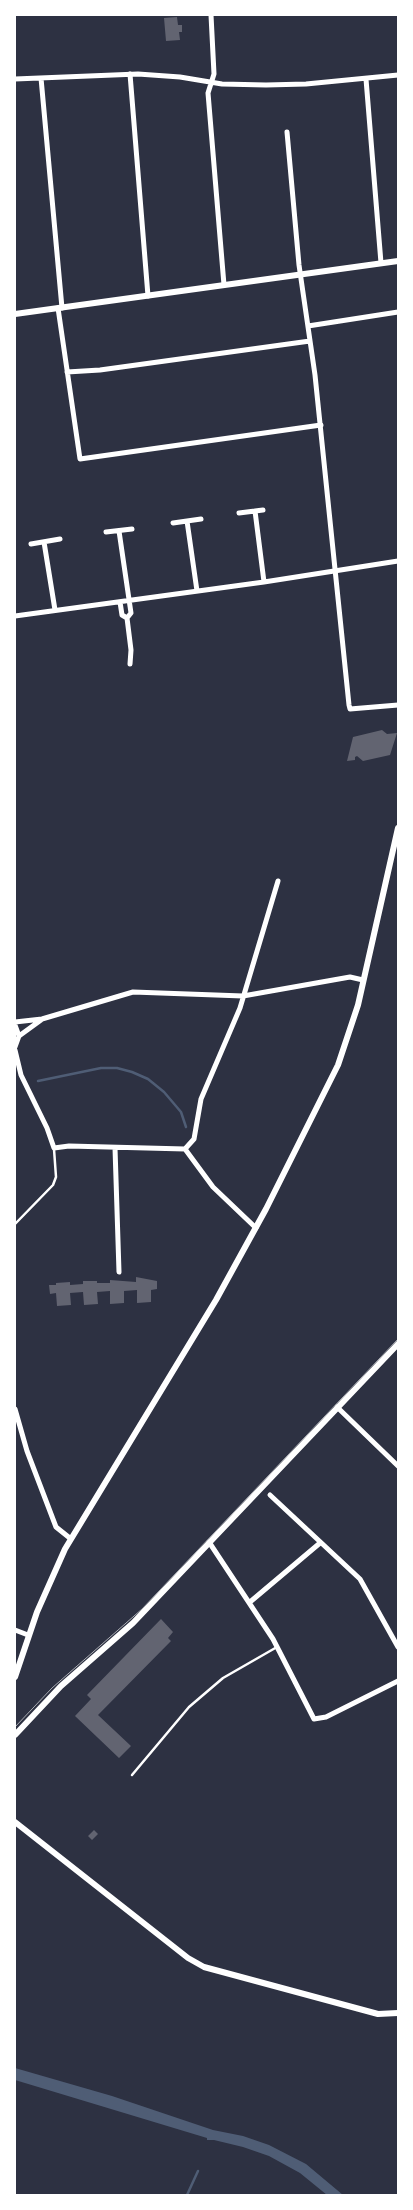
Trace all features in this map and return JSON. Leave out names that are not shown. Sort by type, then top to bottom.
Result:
[{"type":"street","points":[[211,15],[214,74],[208,92],[224,285]]},
{"type":"street","points":[[130,74],[148,296]]},
{"type":"street","points":[[15,79],[130,74],[180,77],[211,82],[282,84],[398,76]]},
{"type":"street","points":[[41,78],[60,308],[80,459],[320,425]]},
{"type":"street","points":[[366,79],[381,263]]},
{"type":"street","points":[[287,132],[300,274],[320,425],[350,709],[398,705]]},
{"type":"street","points":[[15,314],[398,261]]},
{"type":"street","points":[[308,326],[398,312]]},
{"type":"street","points":[[67,372],[100,370],[310,341]]},
{"type":"street","points":[[239,513],[263,510]]},
{"type":"street","points":[[254,511],[264,582]]},
{"type":"street","points":[[173,523],[201,519]]},
{"type":"street","points":[[186,521],[196,591]]},
{"type":"street","points":[[106,532],[132,529]]},
{"type":"street","points":[[119,531],[131,613],[127,618],[131,650],[130,664]]},
{"type":"street","points":[[31,544],[60,540]]},
{"type":"street","points":[[44,542],[54,610]]},
{"type":"street","points":[[15,616],[264,582],[398,561]]},
{"type":"street","points":[[120,602],[122,615],[127,618]]},
{"type":"street","points":[[15,1677],[28,1635],[53,1572],[71,1539],[201,1326],[256,1228],[340,1062],[349,1036],[395,855],[398,828]]},
{"type":"street","points":[[42,1019],[19,1036],[15,1048],[21,1075],[48,1128],[54,1148],[69,1146],[185,1149],[194,1139],[201,1099],[240,1008],[278,881]]},
{"type":"street","points":[[19,1036],[15,1024],[42,1019],[133,992],[243,996],[350,977],[363,980]]},
{"type":"street","points":[[15,1069],[21,1075]]},
{"type":"street","points":[[115,1148],[119,1272]]},
{"type":"street","points":[[185,1149],[213,1187],[256,1228]]},
{"type":"street","points":[[16,1733],[60,1686],[133,1623],[398,1344]]},
{"type":"street","points":[[337,1408],[398,1466]]},
{"type":"street","points":[[15,1409],[26,1451],[56,1527],[71,1539]]},
{"type":"street","points":[[270,1495],[364,1584],[398,1647]]},
{"type":"street","points":[[209,1542],[278,1647],[314,1719],[326,1717],[398,1682]]},
{"type":"street","points":[[250,1602],[320,1543]]},
{"type":"street","points":[[15,1630],[28,1635]]},
{"type":"street","points":[[15,1822],[181,1953],[204,1967],[378,2014],[390,2015],[398,2013]]},
{"type":"lane","points":[[15,1224],[53,1185],[56,1167],[54,1148]]},
{"type":"lane","points":[[132,1776],[189,1707],[223,1678],[278,1647]]},
{"type":"water","points":[[15,2068],[112,2096],[213,2130],[243,2136],[269,2145],[306,2164],[343,2195],[327,2195],[300,2173],[269,2156],[243,2147],[207,2140],[207,2138],[15,2080]]},
{"type":"building","points":[[177,17],[178,25],[182,25],[182,32],[179,32],[180,40],[166,41],[164,18]]},
{"type":"building","points":[[382,730],[387,734],[397,733],[390,755],[363,761],[357,756],[355,760],[347,761],[353,737]]},
{"type":"building","points":[[136,1277],[157,1281],[157,1289],[151,1290],[151,1302],[137,1303],[137,1290],[124,1291],[124,1303],[110,1304],[110,1291],[97,1292],[98,1304],[84,1305],[83,1292],[70,1293],[71,1305],[57,1306],[56,1293],[50,1294],[49,1285],[56,1285],[56,1283],[70,1282],[70,1285],[83,1284],[83,1281],[97,1281],[97,1283],[110,1283],[110,1280],[136,1282]]},
{"type":"building","points":[[161,1619],[173,1632],[168,1638],[171,1641],[98,1715],[131,1746],[119,1758],[75,1716],[91,1699],[87,1695]]},
{"type":"building","points":[[94,1830],[98,1834],[92,1840],[88,1836]]},
{"type":"waterway","points":[[38,1081],[101,1068],[117,1068],[132,1072],[148,1079],[164,1092],[181,1112],[186,1127]]},
{"type":"waterway","points":[[187,2195],[198,2171]]},
{"type":"tram line","points":[[15,1727],[52,1688],[142,1609],[398,1339]]}]
